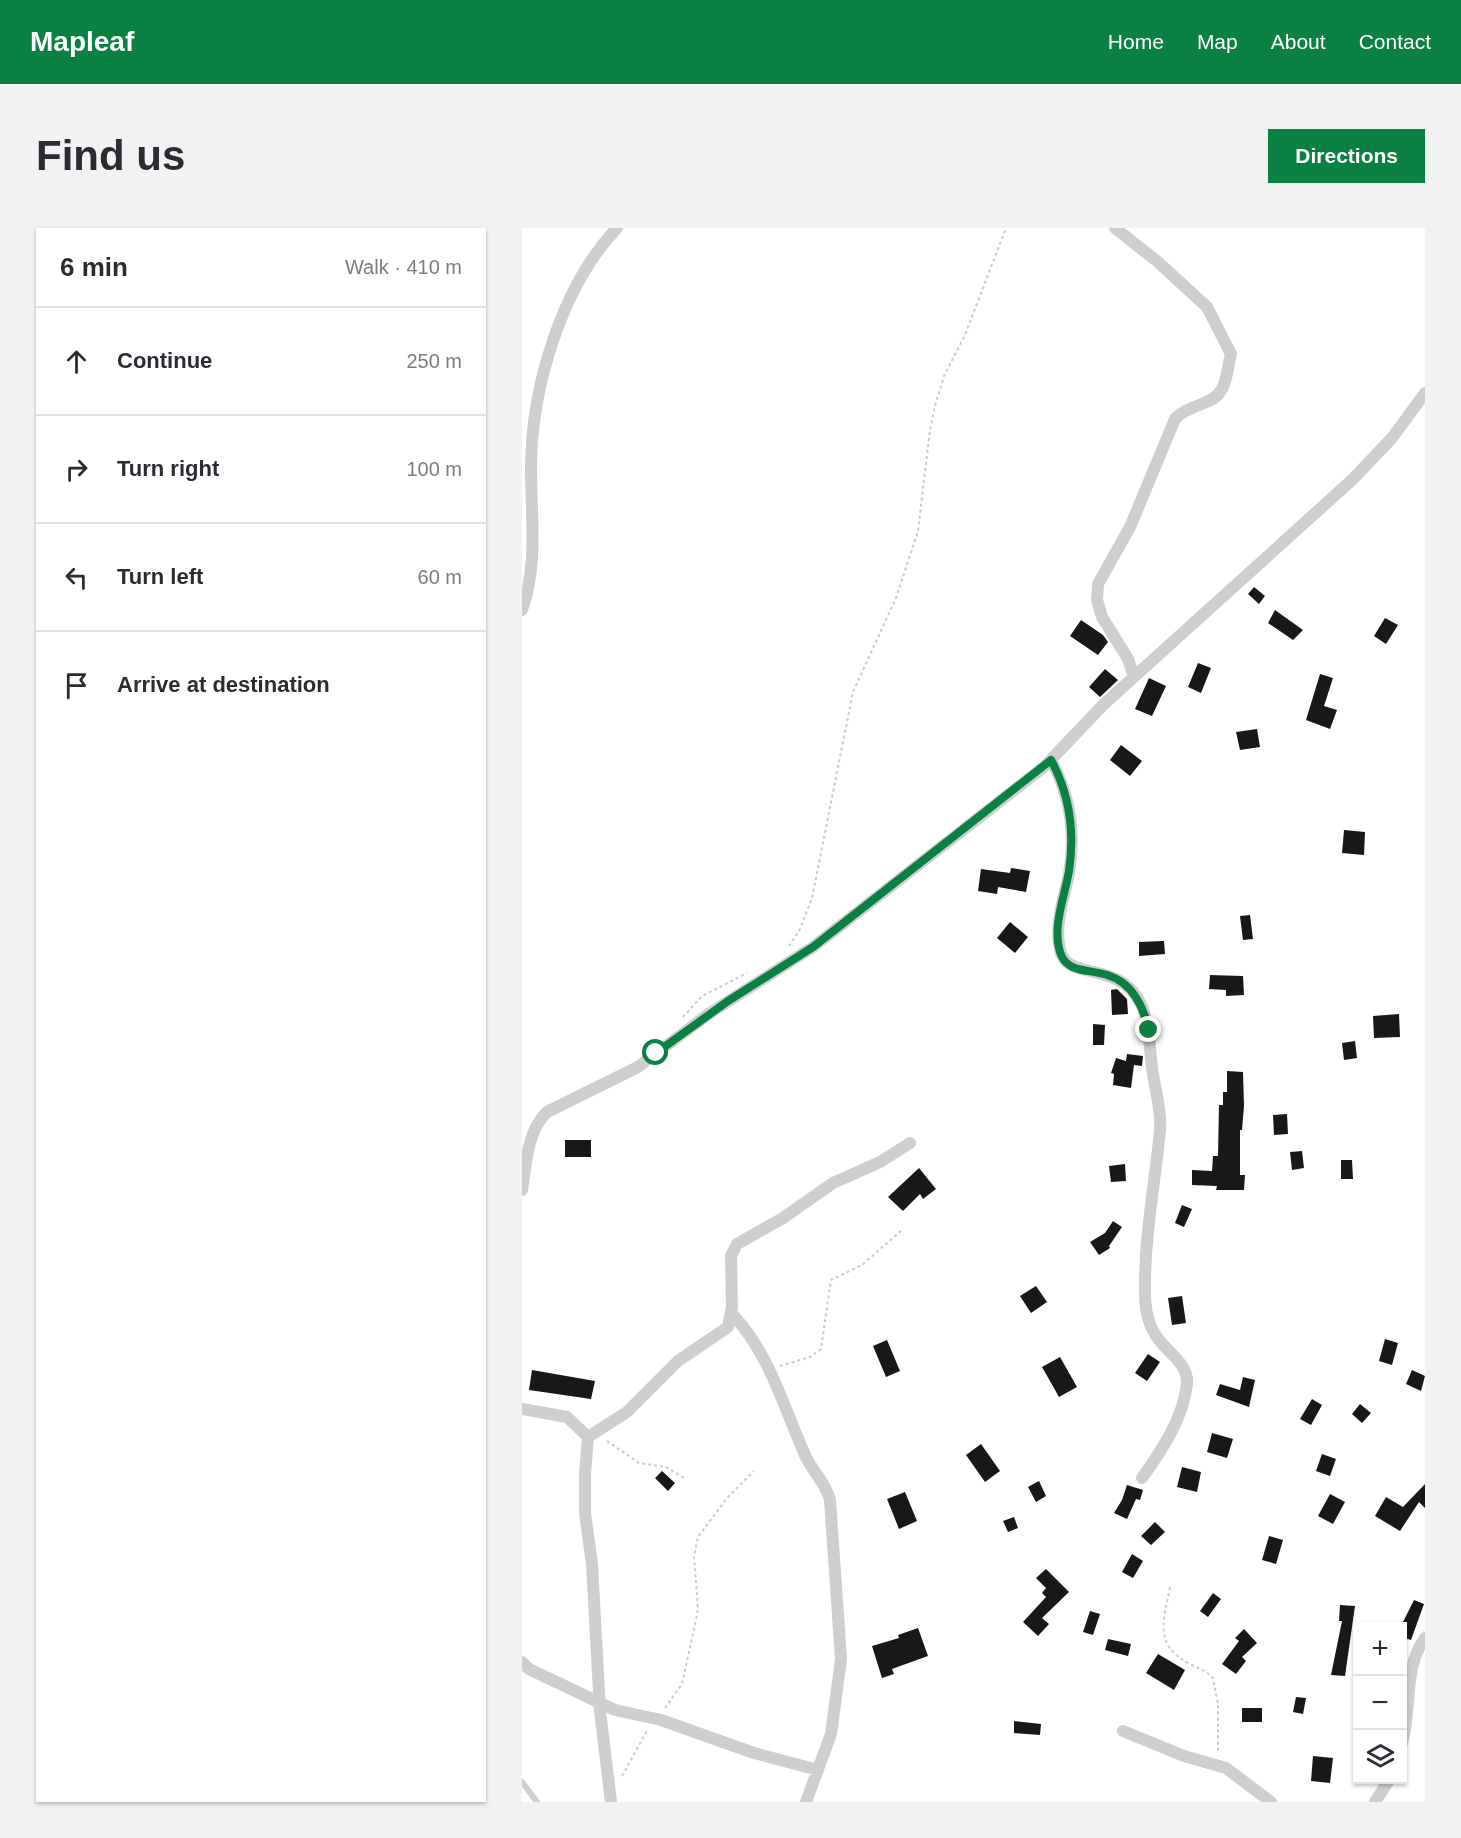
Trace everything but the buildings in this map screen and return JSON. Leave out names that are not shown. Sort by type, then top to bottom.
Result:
[{"type":"street","points":[[522,610],[531,579],[531,467],[536,404],[550,347],[580,282],[600,248],[617,228]]},
{"type":"street","points":[[1115,228],[1158,262],[1207,307],[1231,354],[1221,392],[1189,408],[1175,419],[1130,527],[1098,584],[1097,600],[1102,617],[1128,660],[1134,677]]},
{"type":"street","points":[[522,1190],[530,1145],[539,1121],[547,1112],[639,1067],[728,1001],[813,947],[1051,760],[1103,705],[1353,480],[1392,438],[1425,393]]},
{"type":"street","points":[[1051,760],[1063,781],[1071,815],[1071,855],[1060,915],[1060,950],[1067,964],[1073,968],[1102,972],[1124,982],[1141,1004],[1149,1030],[1160,1120],[1145,1284],[1146,1311],[1158,1339],[1181,1364],[1187,1385],[1168,1440],[1142,1478]]},
{"type":"street","points":[[589,1436],[627,1412],[678,1360],[699,1344],[725,1331],[732,1314],[731,1256],[737,1244],[783,1218],[833,1183],[880,1162],[910,1143]]},
{"type":"street","points":[[732,1314],[745,1330],[768,1370],[806,1456],[828,1492],[841,1659],[831,1734],[806,1802]]},
{"type":"street","points":[[522,1409],[567,1417],[589,1436]]},
{"type":"street","points":[[589,1436],[585,1474],[585,1513],[592,1564],[600,1705],[610,1799]]},
{"type":"street","points":[[1405,1730],[1409,1708],[1411,1667],[1415,1652],[1425,1638]]},
{"type":"street","points":[[522,1662],[529,1669],[600,1705],[655,1719],[754,1753],[818,1770]]},
{"type":"street","points":[[1123,1731],[1184,1756],[1217,1765],[1240,1777],[1271,1802]]},
{"type":"street","points":[[1375,1802],[1386,1784]]},
{"type":"lane","points":[[522,1782],[537,1802]]},
{"type":"path","points":[[787,948],[800,929],[812,898],[853,692],[896,598],[912,552],[922,505],[930,430],[944,376],[965,335],[1006,228]]},
{"type":"path","points":[[681,1019],[702,996],[754,971]]},
{"type":"path","points":[[768,1370],[816,1354],[820,1349],[829,1282],[862,1265],[902,1230]]},
{"type":"path","points":[[589,1436],[612,1443],[639,1463],[666,1467],[684,1478]]},
{"type":"path","points":[[610,1799],[636,1747],[655,1719],[679,1691],[684,1678],[698,1609],[694,1556],[698,1537],[727,1498],[754,1471]]},
{"type":"path","points":[[1170,1587],[1163,1633],[1167,1644],[1175,1655],[1213,1677],[1218,1704],[1217,1765]]},
{"type":"route","points":[[656,1053],[728,1001],[813,947],[1051,760],[1063,781],[1071,815],[1071,855],[1058,935],[1062,957],[1073,968],[1102,972],[1124,982],[1141,1004],[1149,1030]]}]
